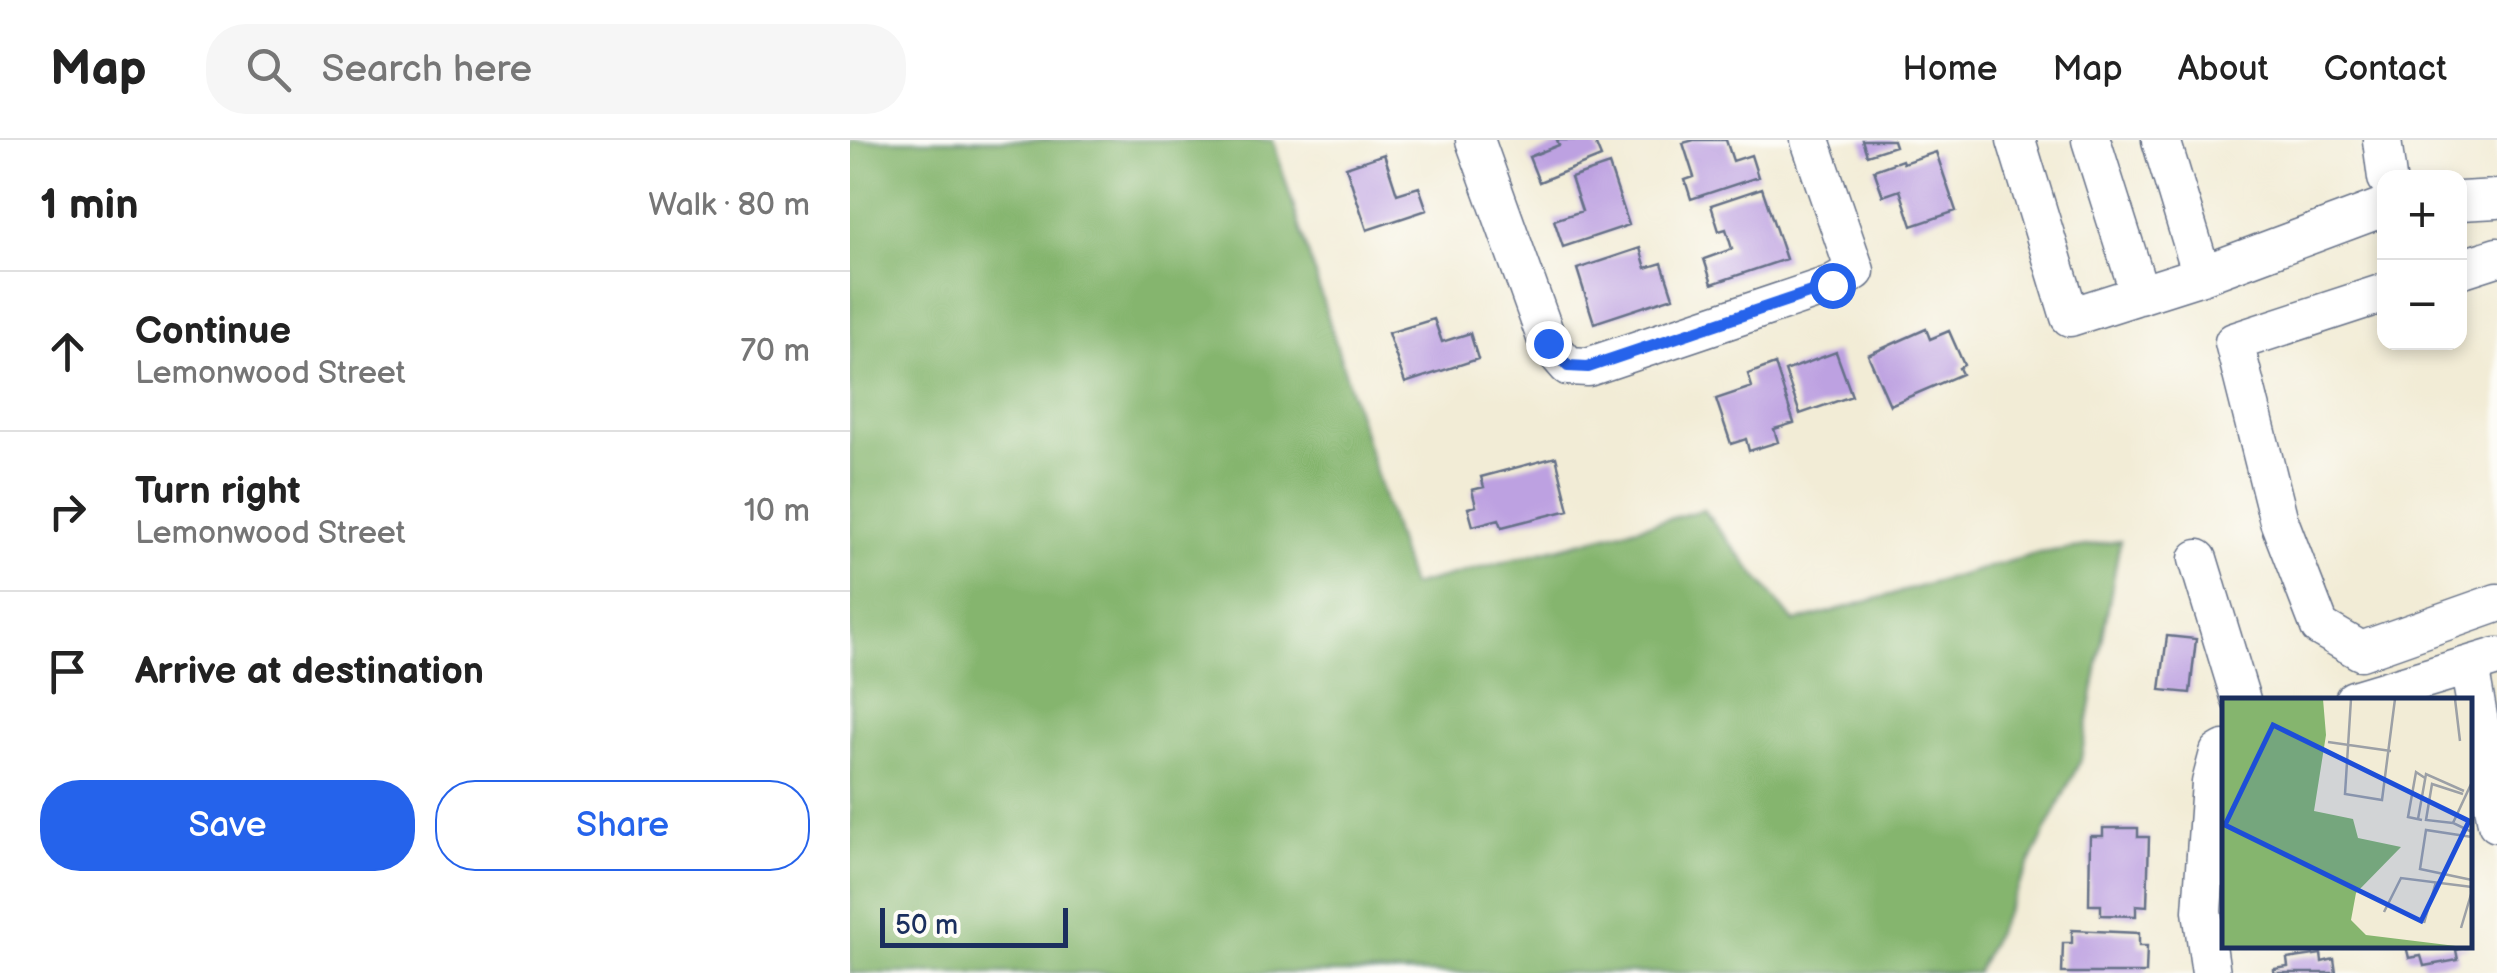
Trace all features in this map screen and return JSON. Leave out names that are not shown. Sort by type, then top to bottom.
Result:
[{"type":"street","points":[[1475,140],[1548,343],[1568,366],[1588,367],[1832,285],[1855,271],[1810,140]]},
{"type":"street","points":[[2016,140],[2070,317],[2202,275],[2377,211]]},
{"type":"street","points":[[2091,140],[2140,295]]},
{"type":"street","points":[[2161,140],[2202,275]]},
{"type":"street","points":[[2382,140],[2386,170]]},
{"type":"street","points":[[2467,201],[2497,199]]},
{"type":"street","points":[[2467,267],[2497,257]]},
{"type":"street","points":[[2377,296],[2234,342],[2279,521],[2320,627],[2361,651],[2497,603]]},
{"type":"street","points":[[2198,560],[2240,698]]},
{"type":"street","points":[[2361,698],[2483,662],[2497,823]]},
{"type":"street","points":[[2211,973],[2202,911],[2211,784],[2222,752]]},
{"type":"green space","points":[[850,140],[1273,140],[1411,586],[1703,510],[1794,622],[2039,553],[2120,541],[2081,759],[1976,973],[850,973]]},
{"type":"building","points":[[1557,140],[1594,140],[1601,157],[1539,182],[1529,157],[1559,145]]},
{"type":"building","points":[[1726,140],[1733,161],[1751,155],[1758,177],[1691,199],[1685,180],[1694,177],[1683,143]]},
{"type":"building","points":[[1862,140],[1893,140],[1895,146],[1867,155]]},
{"type":"building","points":[[1936,152],[1956,211],[1912,226],[1900,190],[1883,196],[1874,170]]},
{"type":"building","points":[[1384,154],[1397,194],[1419,187],[1427,210],[1367,230],[1346,167]]},
{"type":"building","points":[[1609,165],[1629,225],[1563,247],[1554,220],[1582,211],[1571,178]]},
{"type":"building","points":[[1762,188],[1786,259],[1712,284],[1704,259],[1732,249],[1726,229],[1719,231],[1711,205]]},
{"type":"building","points":[[1640,248],[1646,268],[1662,263],[1673,297],[1594,323],[1577,269]]},
{"type":"building","points":[[1434,319],[1442,342],[1470,333],[1478,359],[1405,383],[1388,333]]},
{"type":"building","points":[[1926,329],[1930,339],[1949,331],[1964,365],[1959,368],[1962,374],[1890,405],[1868,355]]},
{"type":"building","points":[[1836,352],[1852,396],[1800,414],[1785,371]]},
{"type":"building","points":[[1775,364],[1794,423],[1774,429],[1778,442],[1749,451],[1746,439],[1731,444],[1716,399],[1752,387],[1748,374]]},
{"type":"building","points":[[1556,457],[1569,510],[1502,527],[1499,519],[1473,526],[1468,508],[1476,506],[1472,490],[1484,487],[1481,477]]},
{"type":"building","points":[[2167,636],[2196,639],[2190,693],[2160,690]]},
{"type":"building","points":[[2103,828],[2138,828],[2138,837],[2149,837],[2147,906],[2136,905],[2136,916],[2101,915],[2101,905],[2089,905],[2090,836],[2103,836]]},
{"type":"building","points":[[2072,930],[2139,933],[2139,946],[2147,946],[2146,973],[2062,973],[2063,943],[2072,943]]},
{"type":"building","points":[[2406,948],[2464,948],[2456,950],[2458,960],[2424,966],[2421,956],[2409,958]]},
{"type":"building","points":[[2321,954],[2322,962],[2334,959],[2336,973],[2274,973],[2274,969],[2288,967],[2287,959]]},
{"type":"route","points":[[1548,343],[1568,366],[1588,367],[1832,285]]}]
